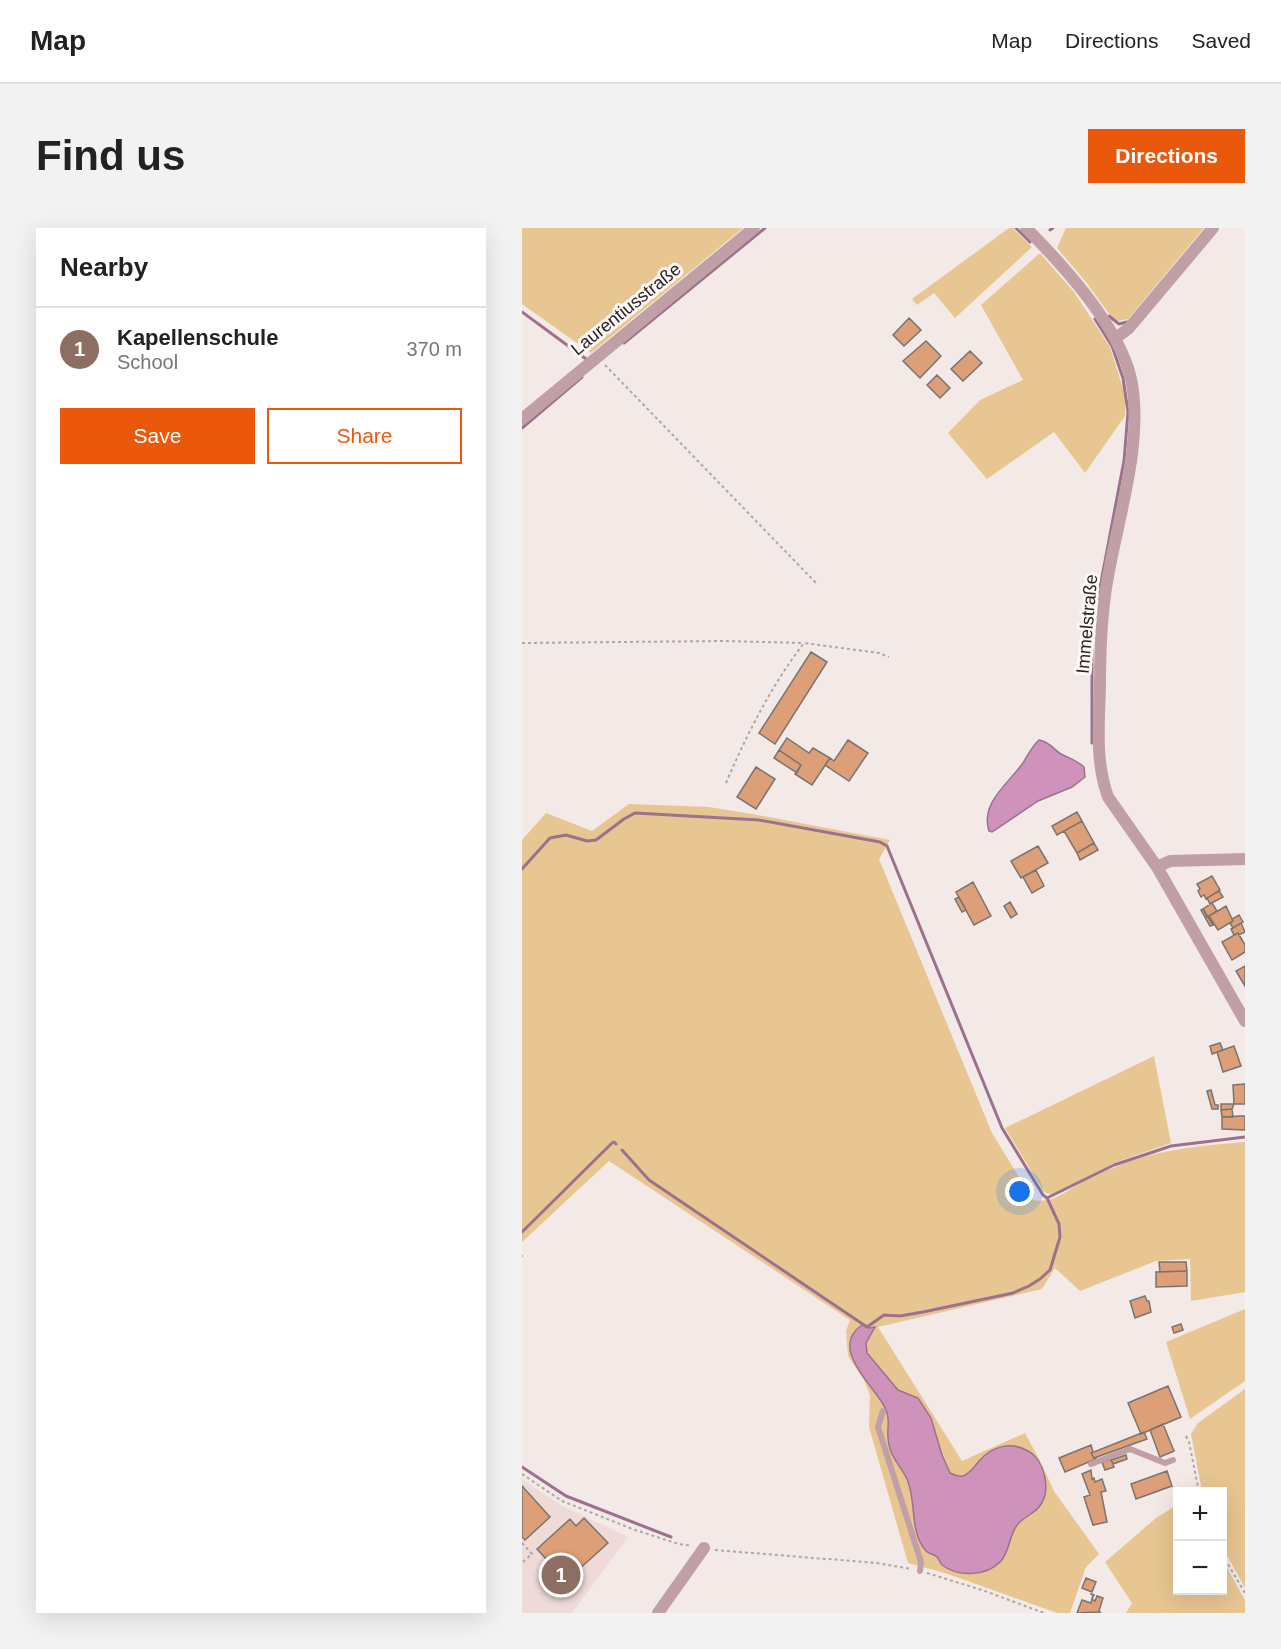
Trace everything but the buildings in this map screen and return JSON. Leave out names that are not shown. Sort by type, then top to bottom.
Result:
[{"type":"street","name":"Laurentiusstraße","points":[[522,419],[754,228]]},
{"type":"street","name":"Immelstraße","points":[[1026,228],[1080,288],[1116,338],[1130,377],[1135,415],[1130,461],[1105,594],[1101,640],[1098,752],[1101,774],[1108,797],[1157,867],[1245,1020]]},
{"type":"street","points":[[1116,338],[1129,328],[1213,228]]},
{"type":"street","points":[[1157,867],[1170,861],[1245,859]]},
{"type":"street","points":[[658,1613],[704,1548]]},
{"type":"lane","points":[[883,1411],[878,1427],[921,1563],[920,1571]]},
{"type":"lane","points":[[1091,1464],[1130,1449],[1165,1463],[1173,1460]]},
{"type":"path","points":[[597,356],[816,583]]},
{"type":"path","points":[[522,644],[724,641],[804,643],[879,653],[889,657]]},
{"type":"path","points":[[726,783],[747,733],[786,666],[804,643]]},
{"type":"path","points":[[1186,1436],[1198,1487]]},
{"type":"path","points":[[522,1474],[562,1501],[635,1530],[679,1544],[877,1563],[920,1571],[944,1577],[1044,1613]]},
{"type":"path","points":[[522,1543],[532,1554],[522,1563]]},
{"type":"path","points":[[1227,1562],[1245,1593]]},
{"type":"shaded area","points":[[522,228],[743,228],[591,353],[522,304]]},
{"type":"shaded area","points":[[1009,228],[1013,228],[1032,247],[955,318],[934,293],[917,305],[912,299]]},
{"type":"shaded area","points":[[1066,228],[1204,228],[1128,319],[1118,321],[1110,315],[1057,248]]},
{"type":"shaded area","points":[[1040,253],[1074,292],[1110,347],[1125,395],[1125,416],[1085,473],[1054,432],[987,479],[948,433],[980,400],[1023,380],[981,305]]},
{"type":"shaded area","points":[[1039,740],[1081,764],[1084,767],[1085,777],[1072,787],[1038,801],[992,832],[989,831],[987,821],[992,803]]},
{"type":"shaded area","points":[[629,804],[709,807],[890,840],[879,859],[992,1133],[1033,1200],[1054,1198],[1094,1176],[1146,1156],[1194,1147],[1245,1142],[1245,1292],[1191,1301],[1190,1259],[1156,1261],[1080,1291],[1055,1268],[1042,1289],[878,1327],[962,1461],[1025,1433],[1054,1491],[1099,1554],[1086,1567],[1070,1613],[1057,1613],[945,1573],[908,1563],[869,1427],[870,1395],[864,1380],[848,1356],[846,1331],[850,1320],[609,1161],[522,1242],[522,840],[546,813],[592,831]]},
{"type":"shaded area","points":[[1154,1056],[1171,1143],[1114,1163],[1053,1195],[1044,1192],[1005,1128]]},
{"type":"shaded area","points":[[1245,1309],[1245,1381],[1190,1419],[1166,1342]]},
{"type":"shaded area","points":[[862,1325],[869,1328],[875,1327],[866,1343],[867,1353],[898,1390],[918,1398],[931,1418],[950,1473],[963,1476],[990,1452],[1008,1446],[1022,1448],[1039,1461],[1046,1485],[1043,1501],[1037,1509],[1018,1524],[1004,1557],[988,1570],[972,1573],[956,1572],[942,1565],[936,1556],[926,1551],[921,1544],[915,1528],[911,1493],[907,1480],[888,1442],[887,1413],[854,1362],[851,1352],[850,1342],[854,1333]]},
{"type":"shaded area","points":[[1245,1389],[1245,1588],[1227,1555],[1227,1487],[1201,1487],[1191,1434],[1198,1423]]},
{"type":"shaded area","points":[[522,1479],[560,1505],[628,1537],[572,1613],[522,1613]]},
{"type":"shaded area","points":[[1173,1507],[1173,1595],[1227,1595],[1227,1568],[1245,1600],[1245,1613],[1126,1613],[1132,1603],[1105,1562],[1156,1518]]},
{"type":"waterway","points":[[624,343],[765,228]]},
{"type":"waterway","points":[[1016,228],[1030,242]]},
{"type":"waterway","points":[[522,312],[586,359]]},
{"type":"waterway","points":[[1109,316],[1119,324],[1127,322]]},
{"type":"waterway","points":[[1092,743],[1092,607],[1098,598],[1124,461],[1128,412],[1123,378],[1112,346],[1095,319]]},
{"type":"waterway","points":[[522,428],[582,377]]},
{"type":"waterway","points":[[522,869],[550,838],[566,835],[587,841],[596,840],[635,813],[759,820],[880,842],[887,846],[1002,1128],[1047,1198],[1059,1224],[1060,1237],[1050,1270],[1029,1286],[1013,1293],[923,1312],[900,1316],[884,1315],[867,1327],[649,1180],[622,1150]]},
{"type":"waterway","points":[[1047,1198],[1114,1165],[1171,1146],[1245,1137]]},
{"type":"waterway","points":[[522,1232],[612,1143],[616,1144]]},
{"type":"waterway","points":[[522,1467],[566,1496],[671,1537]]},
{"type":"place","name":"Kapellenschule","points":[[561,1575]]}]
